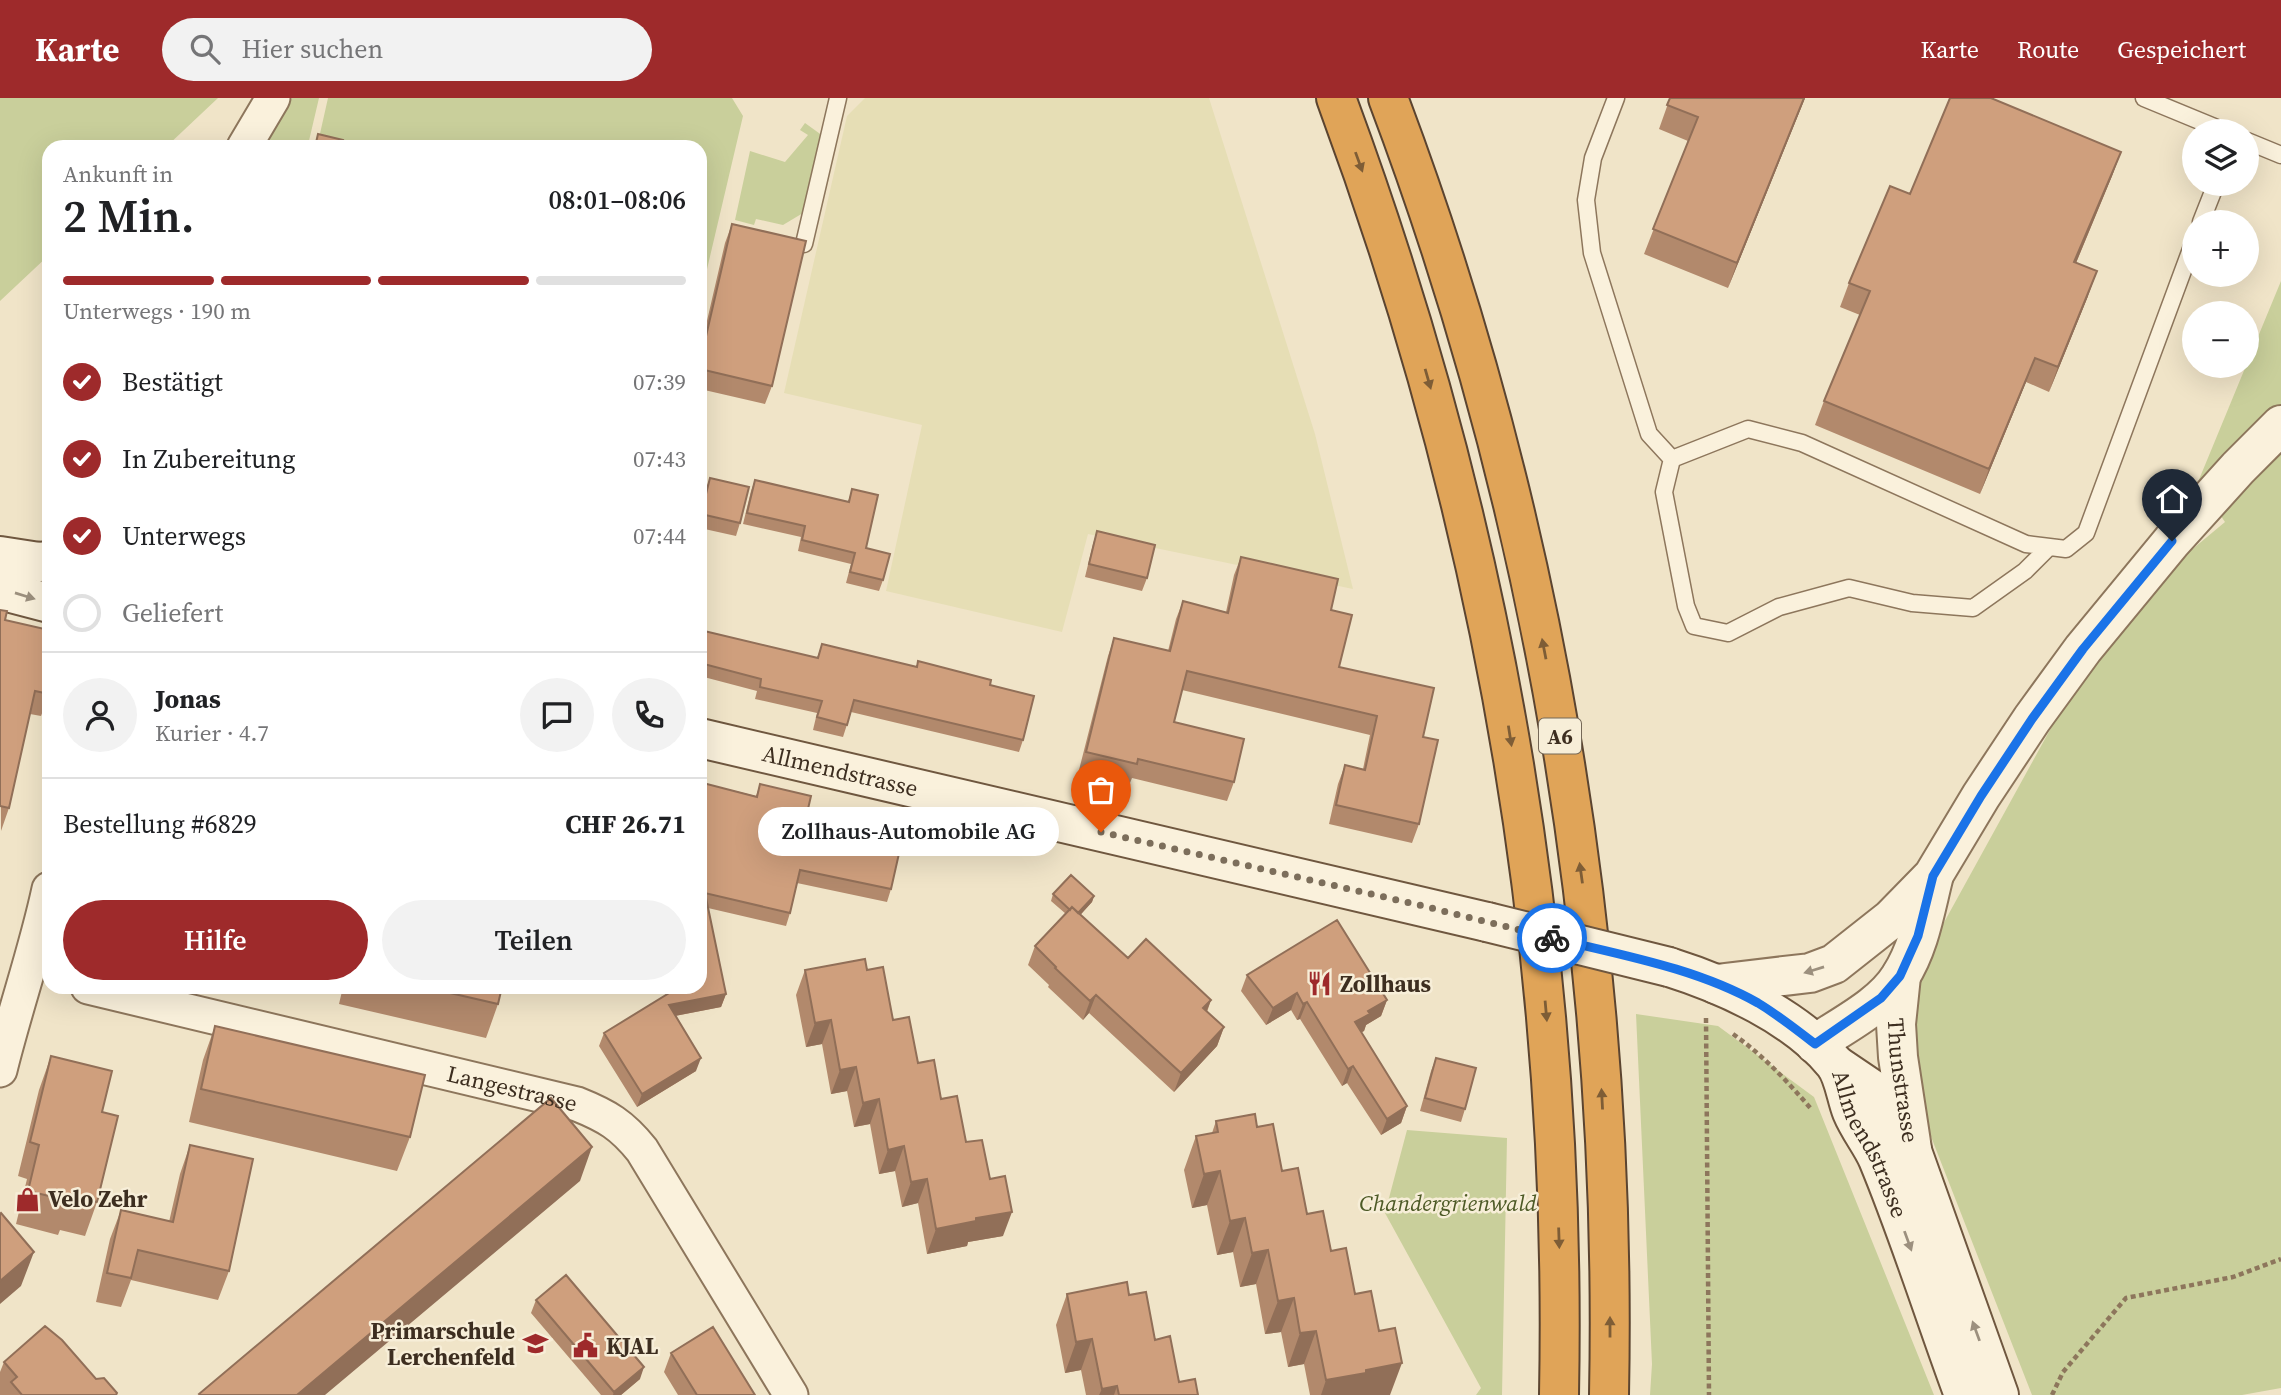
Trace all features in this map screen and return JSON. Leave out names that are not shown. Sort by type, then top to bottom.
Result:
[{"type":"highway","name":"A6","points":[[1336,98],[1387,242],[1431,386],[1472,546],[1505,704],[1526,840],[1550,1060],[1559,1242],[1559,1395]]},
{"type":"highway","name":"A6","points":[[1388,98],[1453,287],[1502,462],[1537,611],[1568,777],[1583,888],[1601,1069],[1609,1240],[1609,1395]]},
{"type":"main road","name":"Thunstrasse","points":[[1716,984],[1810,973],[1834,964],[1891,919],[1933,876],[2003,763],[2083,649],[2172,541],[2281,425]]},
{"type":"main road","points":[[0,556],[42,561]]},
{"type":"main road","points":[[0,590],[42,601]]},
{"type":"main road","name":"Allmendstrasse","points":[[707,740],[1669,967],[1758,1003],[1826,1054],[1892,1195],[1964,1395]]},
{"type":"main road","name":"Thunstrasse","points":[[1826,1054],[1900,976],[1918,936],[1933,876]]},
{"type":"main road","name":"Thunstrasse","points":[[1826,1054],[1841,998],[1891,919]]},
{"type":"main road","name":"Thunstrasse","points":[[1900,976],[1896,1024],[1898,1057],[1912,1151]]},
{"type":"main road","name":"Thunstrasse","points":[[1826,1054],[1879,1094],[1912,1151]]},
{"type":"main road","name":"Allmendstrasse","points":[[1912,1151],[1999,1395]]},
{"type":"street","points":[[248,140],[273,98]]},
{"type":"street","points":[[0,1070],[25,972],[38,942],[42,923]]},
{"type":"street","name":"Langestrasse","points":[[117,994],[577,1104],[607,1116],[628,1133],[642,1150],[791,1395]]},
{"type":"lane","points":[[804,244],[838,98]]},
{"type":"lane","points":[[1401,98],[1413,165]]},
{"type":"lane","points":[[1616,98],[1593,158],[1586,200],[1592,253],[1648,434],[1672,459]]},
{"type":"lane","points":[[2144,98],[2195,119]]},
{"type":"lane","points":[[2259,146],[2281,155]]},
{"type":"lane","points":[[1672,459],[1748,429],[1802,443],[2026,544],[2066,550],[2085,533],[2182,273]]},
{"type":"lane","points":[[1672,459],[1664,492],[1686,606],[1694,626],[1728,633],[1779,607],[1849,588],[1913,603],[1973,608],[2025,571],[2049,547]]},
{"type":"path","points":[[1709,1395],[1706,1017],[1716,1023]]},
{"type":"path","points":[[1727,1030],[1758,1052],[1813,1111]]},
{"type":"path","points":[[2052,1395],[2063,1372],[2126,1298],[2232,1277],[2281,1259]]},
{"type":"shaded area","points":[[865,98],[1209,98],[1315,434],[1353,589],[1088,534],[1062,632],[886,591],[922,425],[784,393],[847,116]]},
{"type":"green space","points":[[0,98],[218,98],[173,140],[42,140],[42,262],[0,301]]},
{"type":"green space","points":[[292,98],[319,98],[309,140],[267,140]]},
{"type":"green space","points":[[328,98],[732,98],[743,116],[707,269],[707,140],[319,140]]},
{"type":"green space","points":[[805,123],[823,136],[803,213],[783,225],[756,219],[754,225],[735,220],[750,151],[785,162],[808,135],[800,130]]},
{"type":"green space","points":[[2281,281],[2281,1388],[2242,1395],[2032,1395],[1912,1088],[1911,1009],[1936,937],[2062,708],[2145,596],[2177,562],[2225,522],[2198,482],[2241,378],[2259,378],[2259,334]]},
{"type":"green space","points":[[1636,1014],[1718,1026],[1814,1097],[1934,1395],[1650,1395],[1652,1364]]},
{"type":"green space","name":"Chandergrienwald","points":[[1407,1130],[1507,1138],[1502,1395],[1476,1395],[1481,1388],[1385,1213]]},
{"type":"building","points":[[1670,98],[1804,98],[1737,263],[1653,229],[1698,117],[1667,105]]},
{"type":"building","points":[[1950,98],[1991,98],[2121,152],[2074,262],[2097,271],[2058,367],[2035,358],[1989,469],[1824,401],[1870,291],[1849,283],[1890,186],[1910,194]]},
{"type":"building","points":[[318,134],[343,140],[317,140]]},
{"type":"building","points":[[732,224],[806,241],[772,386],[707,371],[707,332]]},
{"type":"building","points":[[710,478],[749,487],[740,523],[707,515]]},
{"type":"building","points":[[755,480],[849,502],[852,489],[878,495],[866,548],[890,554],[883,580],[850,572],[855,553],[802,540],[805,526],[747,513]]},
{"type":"building","points":[[1097,531],[1155,545],[1147,578],[1089,564]]},
{"type":"building","points":[[1241,557],[1338,579],[1331,610],[1352,615],[1339,667],[1434,688],[1423,737],[1438,740],[1419,824],[1336,805],[1345,765],[1365,770],[1377,716],[1187,671],[1174,722],[1244,739],[1234,782],[1138,759],[1137,764],[1086,752],[1114,638],[1170,651],[1183,601],[1228,613]]},
{"type":"building","points":[[0,610],[7,611],[5,620],[42,628],[42,692],[35,691],[9,808],[0,806]]},
{"type":"building","points":[[707,632],[818,658],[822,644],[917,667],[918,661],[991,680],[990,685],[1034,696],[1023,740],[854,700],[847,725],[817,717],[822,701],[760,687],[761,679],[707,665]]},
{"type":"building","points":[[707,784],[757,797],[760,784],[811,796],[808,809],[814,810],[809,830],[900,849],[891,889],[800,870],[790,913],[707,893]]},
{"type":"building","points":[[1071,875],[1094,896],[1078,913],[1072,907],[1070,910],[1053,894]]},
{"type":"building","points":[[707,903],[726,994],[669,1005],[701,1058],[642,1094],[604,1033],[668,994],[707,994]]},
{"type":"building","points":[[1072,907],[1128,958],[1146,939],[1211,1000],[1203,1008],[1224,1027],[1181,1073],[1096,995],[1090,1001],[1035,946]]},
{"type":"building","points":[[1337,920],[1387,1000],[1355,1022],[1407,1106],[1387,1119],[1353,1066],[1348,1069],[1307,1002],[1303,1004],[1297,993],[1273,1008],[1247,975]]},
{"type":"building","points":[[865,959],[867,970],[883,967],[893,1020],[909,1017],[918,1063],[934,1060],[941,1099],[957,1096],[966,1142],[982,1140],[990,1179],[1005,1176],[1012,1212],[936,1229],[927,1179],[911,1182],[904,1146],[888,1150],[879,1099],[863,1103],[856,1067],[840,1070],[831,1020],[815,1023],[805,970]]},
{"type":"building","points":[[454,994],[500,994],[498,1004]]},
{"type":"building","points":[[215,1026],[425,1075],[410,1137],[201,1089]]},
{"type":"building","points":[[51,1056],[112,1071],[102,1112],[118,1116],[97,1202],[71,1196],[70,1201],[28,1191],[39,1145],[30,1142]]},
{"type":"building","points":[[1436,1058],[1476,1068],[1465,1109],[1425,1098]]},
{"type":"building","points":[[551,1098],[592,1147],[297,1395],[199,1394]]},
{"type":"building","points":[[1255,1114],[1257,1127],[1273,1124],[1282,1171],[1298,1168],[1307,1214],[1323,1211],[1331,1251],[1346,1248],[1355,1294],[1371,1291],[1379,1331],[1395,1328],[1402,1363],[1326,1380],[1316,1331],[1300,1333],[1294,1298],[1278,1301],[1268,1250],[1252,1253],[1245,1218],[1230,1221],[1220,1171],[1204,1174],[1196,1136],[1218,1132],[1216,1121]]},
{"type":"building","points":[[190,1145],[253,1159],[229,1271],[138,1250],[131,1278],[107,1273],[121,1210],[173,1222]]},
{"type":"building","points":[[0,1214],[34,1252],[0,1281]]},
{"type":"building","name":"KJAL","points":[[566,1275],[644,1367],[614,1392],[536,1300]]},
{"type":"building","points":[[1127,1282],[1129,1295],[1146,1292],[1155,1340],[1170,1336],[1179,1382],[1195,1379],[1198,1395],[1119,1395],[1117,1386],[1102,1389],[1092,1339],[1076,1342],[1067,1294]]},
{"type":"building","points":[[45,1326],[62,1340],[96,1379],[104,1378],[116,1395],[22,1395],[11,1382],[17,1377],[4,1362]]},
{"type":"building","points":[[713,1327],[755,1395],[697,1395],[671,1353]]},
{"type":"way so far","points":[[1101,832],[1552,938]]},
{"type":"place","name":"Zollhaus-Automobile AG","points":[[1101,832]]},
{"type":"place","name":"Zollhaus","points":[[1320,984]]},
{"type":"place","name":"Velo Zehr","points":[[28,1199]]},
{"type":"place","name":"Primarschule Lerchenfeld","points":[[535,1344]]},
{"type":"place","name":"KJAL","points":[[586,1346]]},
{"type":"route","points":[[1552,938],[1669,967],[1716,984],[1758,1003],[1815,1044],[1881,998],[1900,976],[1918,936],[1933,876],[1981,796],[2083,649],[2172,541]]}]
